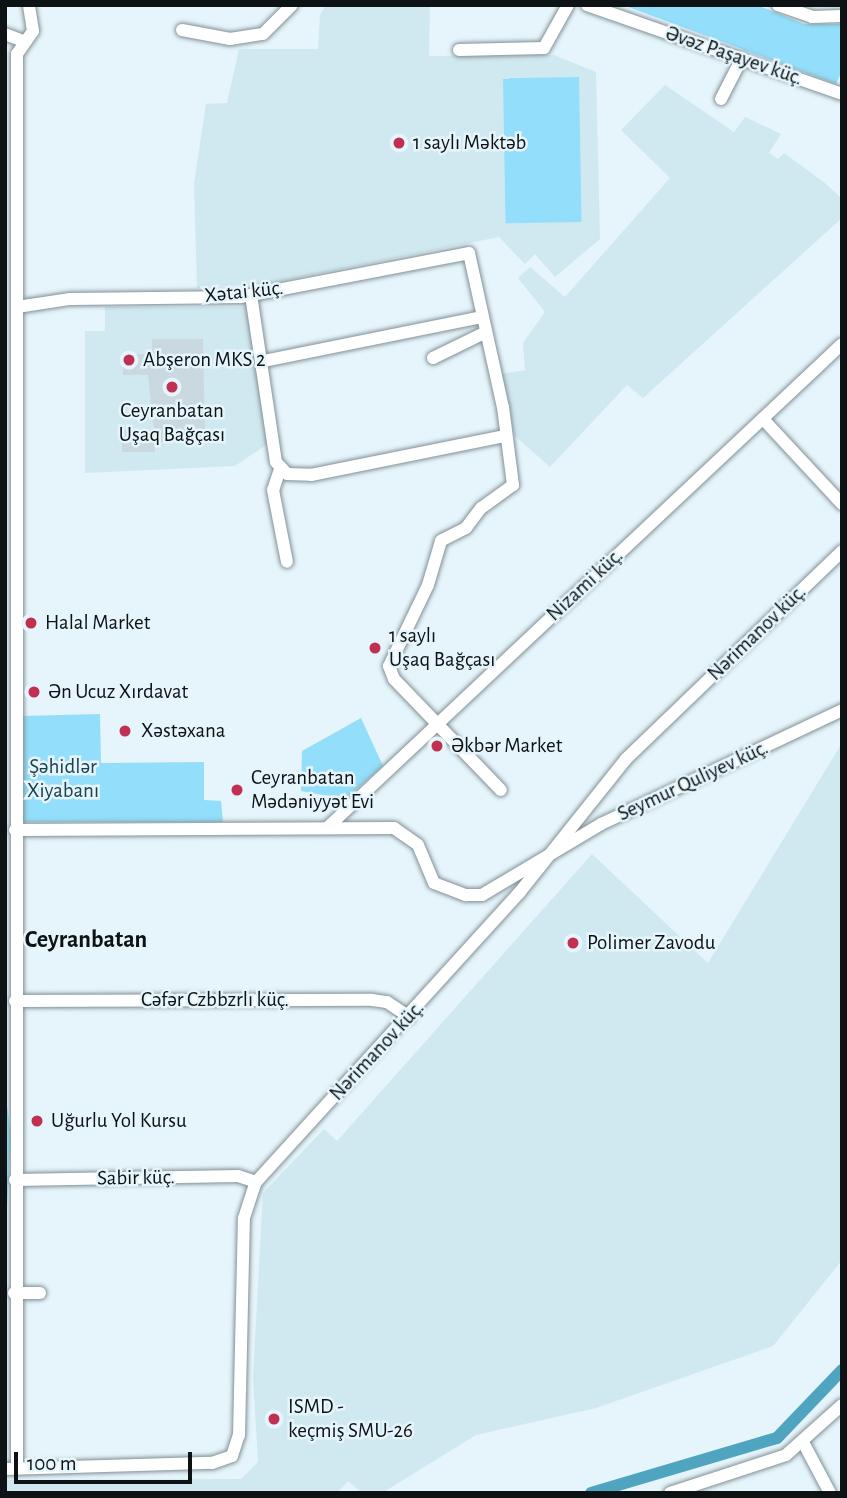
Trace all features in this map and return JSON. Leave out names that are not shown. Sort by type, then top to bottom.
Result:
[{"type":"street","points":[[21,40],[33,31],[29,5]]},
{"type":"street","points":[[181,30],[230,40],[263,34],[292,5]]},
{"type":"street","points":[[459,50],[544,48],[568,5]]},
{"type":"street","name":"Əvəz Paşayev küç.","points":[[587,5],[842,94]]},
{"type":"street","points":[[778,5],[811,17],[842,16]]},
{"type":"street","points":[[5,34],[21,40]]},
{"type":"street","points":[[11,1469],[9,1342],[14,1293],[15,1180],[10,1077],[15,1001],[15,830],[10,773],[21,40]]},
{"type":"street","points":[[721,99],[742,58]]},
{"type":"street","name":"Xətai küç.","points":[[17,307],[70,299],[251,295],[469,253],[482,317]]},
{"type":"street","points":[[251,295],[280,469],[272,490],[287,562]]},
{"type":"street","points":[[264,361],[482,317],[513,485],[476,512],[466,528],[441,541],[428,585],[389,666],[394,679],[501,790]]},
{"type":"street","points":[[433,358],[486,332]]},
{"type":"street","name":"Nizami küç.","points":[[328,827],[842,344]]},
{"type":"street","points":[[763,419],[842,504]]},
{"type":"street","points":[[280,469],[311,475],[504,436]]},
{"type":"street","name":"Nərimanov küç.","points":[[11,1469],[212,1463],[232,1456],[239,1435],[244,1218],[256,1182],[409,1017],[546,858],[626,759],[842,551]]},
{"type":"street","name":"Seymur Quliyev küç.","points":[[546,858],[601,824],[842,710]]},
{"type":"street","points":[[15,830],[394,828],[408,835],[434,883],[466,895],[497,889],[546,858]]},
{"type":"street","name":"Cəfər Czbbzrlı küç.","points":[[15,1001],[372,1000],[387,1002],[409,1017]]},
{"type":"street","name":"Sabir küç.","points":[[15,1180],[238,1176],[256,1182]]},
{"type":"street","points":[[14,1293],[40,1293]]},
{"type":"street","points":[[675,1492],[762,1465],[803,1444],[841,1409]]},
{"type":"street","points":[[803,1444],[830,1493]]},
{"type":"shaded area","name":"1 saylı Məktəb","points":[[326,5],[430,5],[429,56],[554,55],[596,72],[600,239],[555,277],[535,254],[525,264],[499,237],[272,283],[197,288],[194,183],[206,104],[227,103],[239,49],[318,49],[320,15]]},
{"type":"shaded area","points":[[665,85],[734,132],[745,117],[781,134],[769,153],[778,159],[784,153],[825,183],[842,199],[842,218],[643,398],[627,385],[550,467],[514,435],[502,374],[525,370],[523,343],[545,312],[518,278],[530,267],[565,297],[670,178],[621,130]]},
{"type":"shaded area","name":"Ceyranbatan Uşaq Bağçası","points":[[105,307],[246,307],[269,443],[235,466],[85,473],[85,331],[105,331]]},
{"type":"shaded area","points":[[842,743],[842,1260],[773,1346],[596,1408],[476,1435],[382,1493],[362,1493],[348,1481],[337,1493],[5,1493],[5,1480],[241,1479],[258,1462],[253,1377],[263,1193],[324,1129],[337,1141],[592,854],[708,963]]},
{"type":"green space","points":[[623,5],[757,5],[804,24],[842,24],[842,71],[836,84]]},
{"type":"green space","points":[[579,77],[582,222],[506,223],[503,78]]},
{"type":"green space","name":"Şəhidlər Xiyabanı","points":[[100,714],[101,763],[204,762],[204,800],[221,801],[223,822],[23,822],[21,716]]},
{"type":"green space","points":[[361,718],[383,766],[345,799],[301,791],[302,751]]},
{"type":"green space","points":[[5,1090],[11,1134],[5,1248]]},
{"type":"building","points":[[152,339],[203,339],[205,442],[155,442],[155,452],[122,452],[122,430],[154,430],[148,375],[123,375],[123,354],[152,354]]},
{"type":"waterway","points":[[591,1493],[777,1438],[842,1370]]},
{"type":"place","name":"1 saylı Məktəb","points":[[399,143]]},
{"type":"place","name":"Abşeron MKS 2","points":[[129,360]]},
{"type":"place","name":"Ceyranbatan Uşaq Bağçası","points":[[172,387]]},
{"type":"place","name":"Halal Market","points":[[31,623]]},
{"type":"place","name":"1 saylı Uşaq Bağçası","points":[[375,648]]},
{"type":"place","name":"Ən Ucuz Xırdavat","points":[[34,692]]},
{"type":"place","name":"Xəstəxana","points":[[125,731]]},
{"type":"place","name":"Əkbər Market","points":[[437,746]]},
{"type":"place","name":"Ceyranbatan Mədəniyyət Evi","points":[[237,790]]},
{"type":"place","name":"Polimer Zavodu","points":[[573,943]]},
{"type":"place","name":"Uğurlu Yol Kursu","points":[[37,1121]]},
{"type":"place","name":"ISMD - keçmiş SMU-26","points":[[274,1419]]},
{"type":"district","name":"Ceyranbatan","points":[[86,941]]}]
